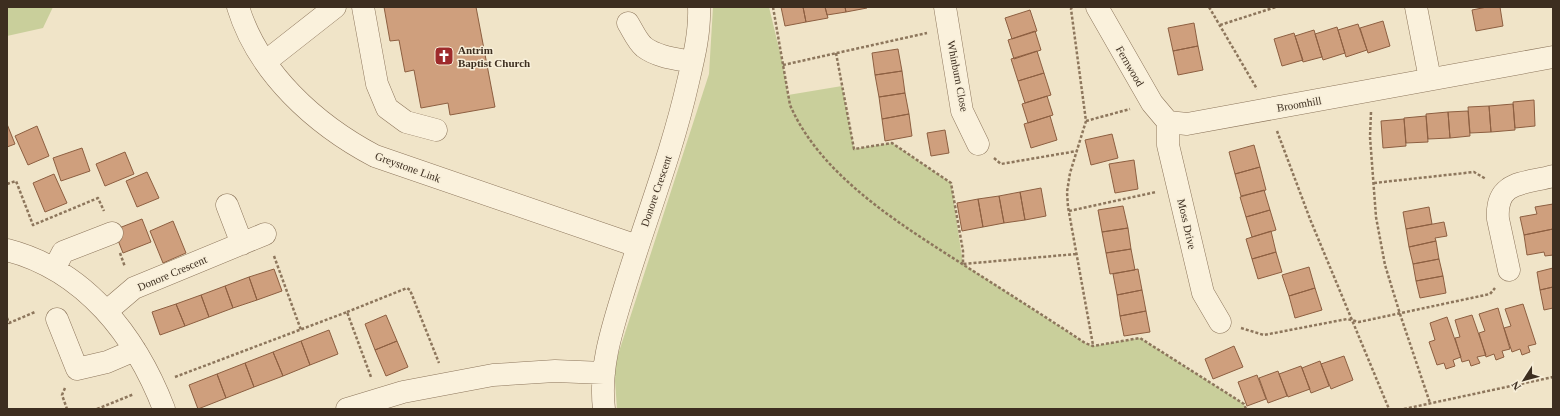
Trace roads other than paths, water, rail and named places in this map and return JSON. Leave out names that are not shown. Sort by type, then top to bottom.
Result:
[{"type":"street","name":"Greystone Link","points":[[238,7],[251,38],[265,62],[287,90],[308,110],[353,144],[375,156],[637,246]]},
{"type":"street","points":[[363,7],[377,84],[387,108],[406,122],[436,130]]},
{"type":"street","name":"Donore Crescent","points":[[604,409],[602,395],[604,373],[614,322],[637,246],[679,122],[699,29],[699,7]]},
{"type":"street","name":"Whinburn Close","points":[[945,7],[962,111],[978,144]]},
{"type":"street","name":"Fernwood","points":[[1097,7],[1152,103],[1168,122]]},
{"type":"street","points":[[1416,7],[1430,79]]},
{"type":"street","points":[[265,62],[331,8]]},
{"type":"street","points":[[628,23],[637,39],[644,47],[661,54],[692,62]]},
{"type":"street","name":"Broomhill","points":[[1168,122],[1187,124],[1553,57]]},
{"type":"street","name":"Moss Drive","points":[[1168,122],[1168,145],[1203,293],[1220,322]]},
{"type":"street","points":[[1509,270],[1497,212],[1500,198],[1505,191],[1517,183],[1549,177]]},
{"type":"street","points":[[227,205],[242,244]]},
{"type":"street","points":[[54,269],[63,252],[112,233]]},
{"type":"street","name":"Donore Crescent","points":[[107,312],[134,288],[265,234]]},
{"type":"street","points":[[7,250],[28,257],[54,269],[76,283],[107,312],[119,326],[135,350],[164,409]]},
{"type":"street","points":[[56,319],[77,369],[107,362],[135,350]]},
{"type":"street","points":[[347,409],[403,392],[493,375],[537,371],[604,373]]},
{"type":"place","name":"Antrim Baptist Church","points":[[444,56]]}]
